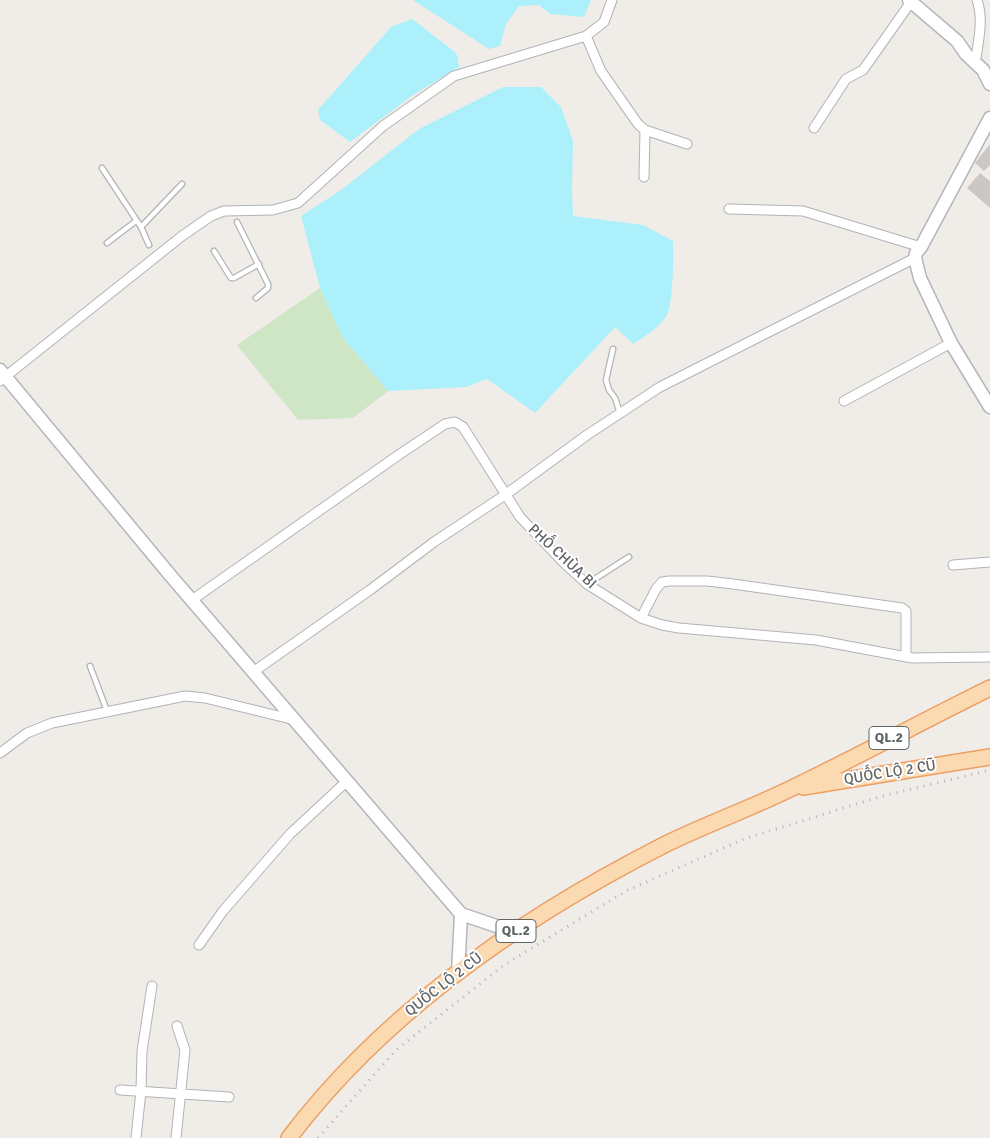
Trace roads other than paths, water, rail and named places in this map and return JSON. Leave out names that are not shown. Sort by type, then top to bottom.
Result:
[{"type":"main road","name":"QUỐC LỘ 2 CŨ","points":[[289,1138],[340,1077],[381,1035],[458,973],[514,932],[565,899],[667,844],[789,790],[990,688]]},
{"type":"main road","name":"QUỐC LỘ 2 CŨ","points":[[789,790],[990,757]]},
{"type":"street","points":[[514,932],[460,914],[2,376],[152,256],[210,216],[224,211],[273,210],[298,203],[383,126],[454,76],[586,36],[604,22],[612,0]]},
{"type":"street","points":[[975,64],[980,30],[980,7],[977,0]]},
{"type":"street","points":[[814,128],[846,79],[863,70],[910,1],[957,41],[975,64],[983,70],[990,84]]},
{"type":"street","points":[[586,36],[601,71],[638,124],[645,130],[687,144]]},
{"type":"street","points":[[990,118],[918,253],[920,278],[951,343],[990,407]]},
{"type":"street","points":[[644,177],[645,130]]},
{"type":"street","points":[[728,209],[803,211],[918,253]]},
{"type":"street","points":[[253,672],[587,435],[660,388],[918,253]]},
{"type":"street","points":[[844,401],[951,343]]},
{"type":"street","name":"PHỐ CHÙA BI","points":[[192,600],[384,465],[445,424],[455,422],[463,427],[520,517],[542,541],[587,584],[641,618],[679,628],[816,640],[906,657],[990,657]]},
{"type":"street","points":[[953,564],[990,562]]},
{"type":"street","points":[[641,618],[656,589],[662,582],[669,581],[707,581],[902,608],[906,611],[906,657]]},
{"type":"street","points":[[0,752],[27,733],[52,723],[185,696],[205,698],[295,720]]},
{"type":"street","points":[[199,945],[223,911],[290,834],[346,782]]},
{"type":"street","points":[[458,973],[460,914]]},
{"type":"street","points":[[136,1138],[141,1091],[142,1051],[152,986]]},
{"type":"street","points":[[176,1138],[185,1050],[177,1026]]},
{"type":"street","points":[[120,1090],[229,1097]]},
{"type":"lane","points":[[102,168],[141,227],[149,245]]},
{"type":"lane","points":[[141,227],[182,184]]},
{"type":"lane","points":[[107,244],[136,221]]},
{"type":"lane","points":[[237,222],[268,284],[268,288],[256,298]]},
{"type":"lane","points":[[214,251],[230,278],[234,278],[259,264]]},
{"type":"lane","points":[[613,349],[606,380],[620,414]]},
{"type":"lane","points":[[587,584],[629,557]]},
{"type":"lane","points":[[90,666],[107,711]]},
{"type":"water","points":[[413,0],[591,0],[584,17],[550,14],[539,5],[519,6],[506,24],[500,46],[489,49]]},
{"type":"water","points":[[412,19],[455,52],[458,57],[459,67],[413,95],[350,142],[320,120],[318,110],[391,27]]},
{"type":"water","points":[[503,87],[541,87],[561,107],[573,141],[573,216],[643,225],[673,241],[672,292],[666,317],[655,329],[633,344],[615,327],[535,413],[487,379],[466,387],[388,391],[343,338],[320,288],[301,216],[341,190],[419,129]]},
{"type":"railway","points":[[318,1138],[396,1050],[504,965],[626,891],[744,839],[879,797],[990,770]]}]
